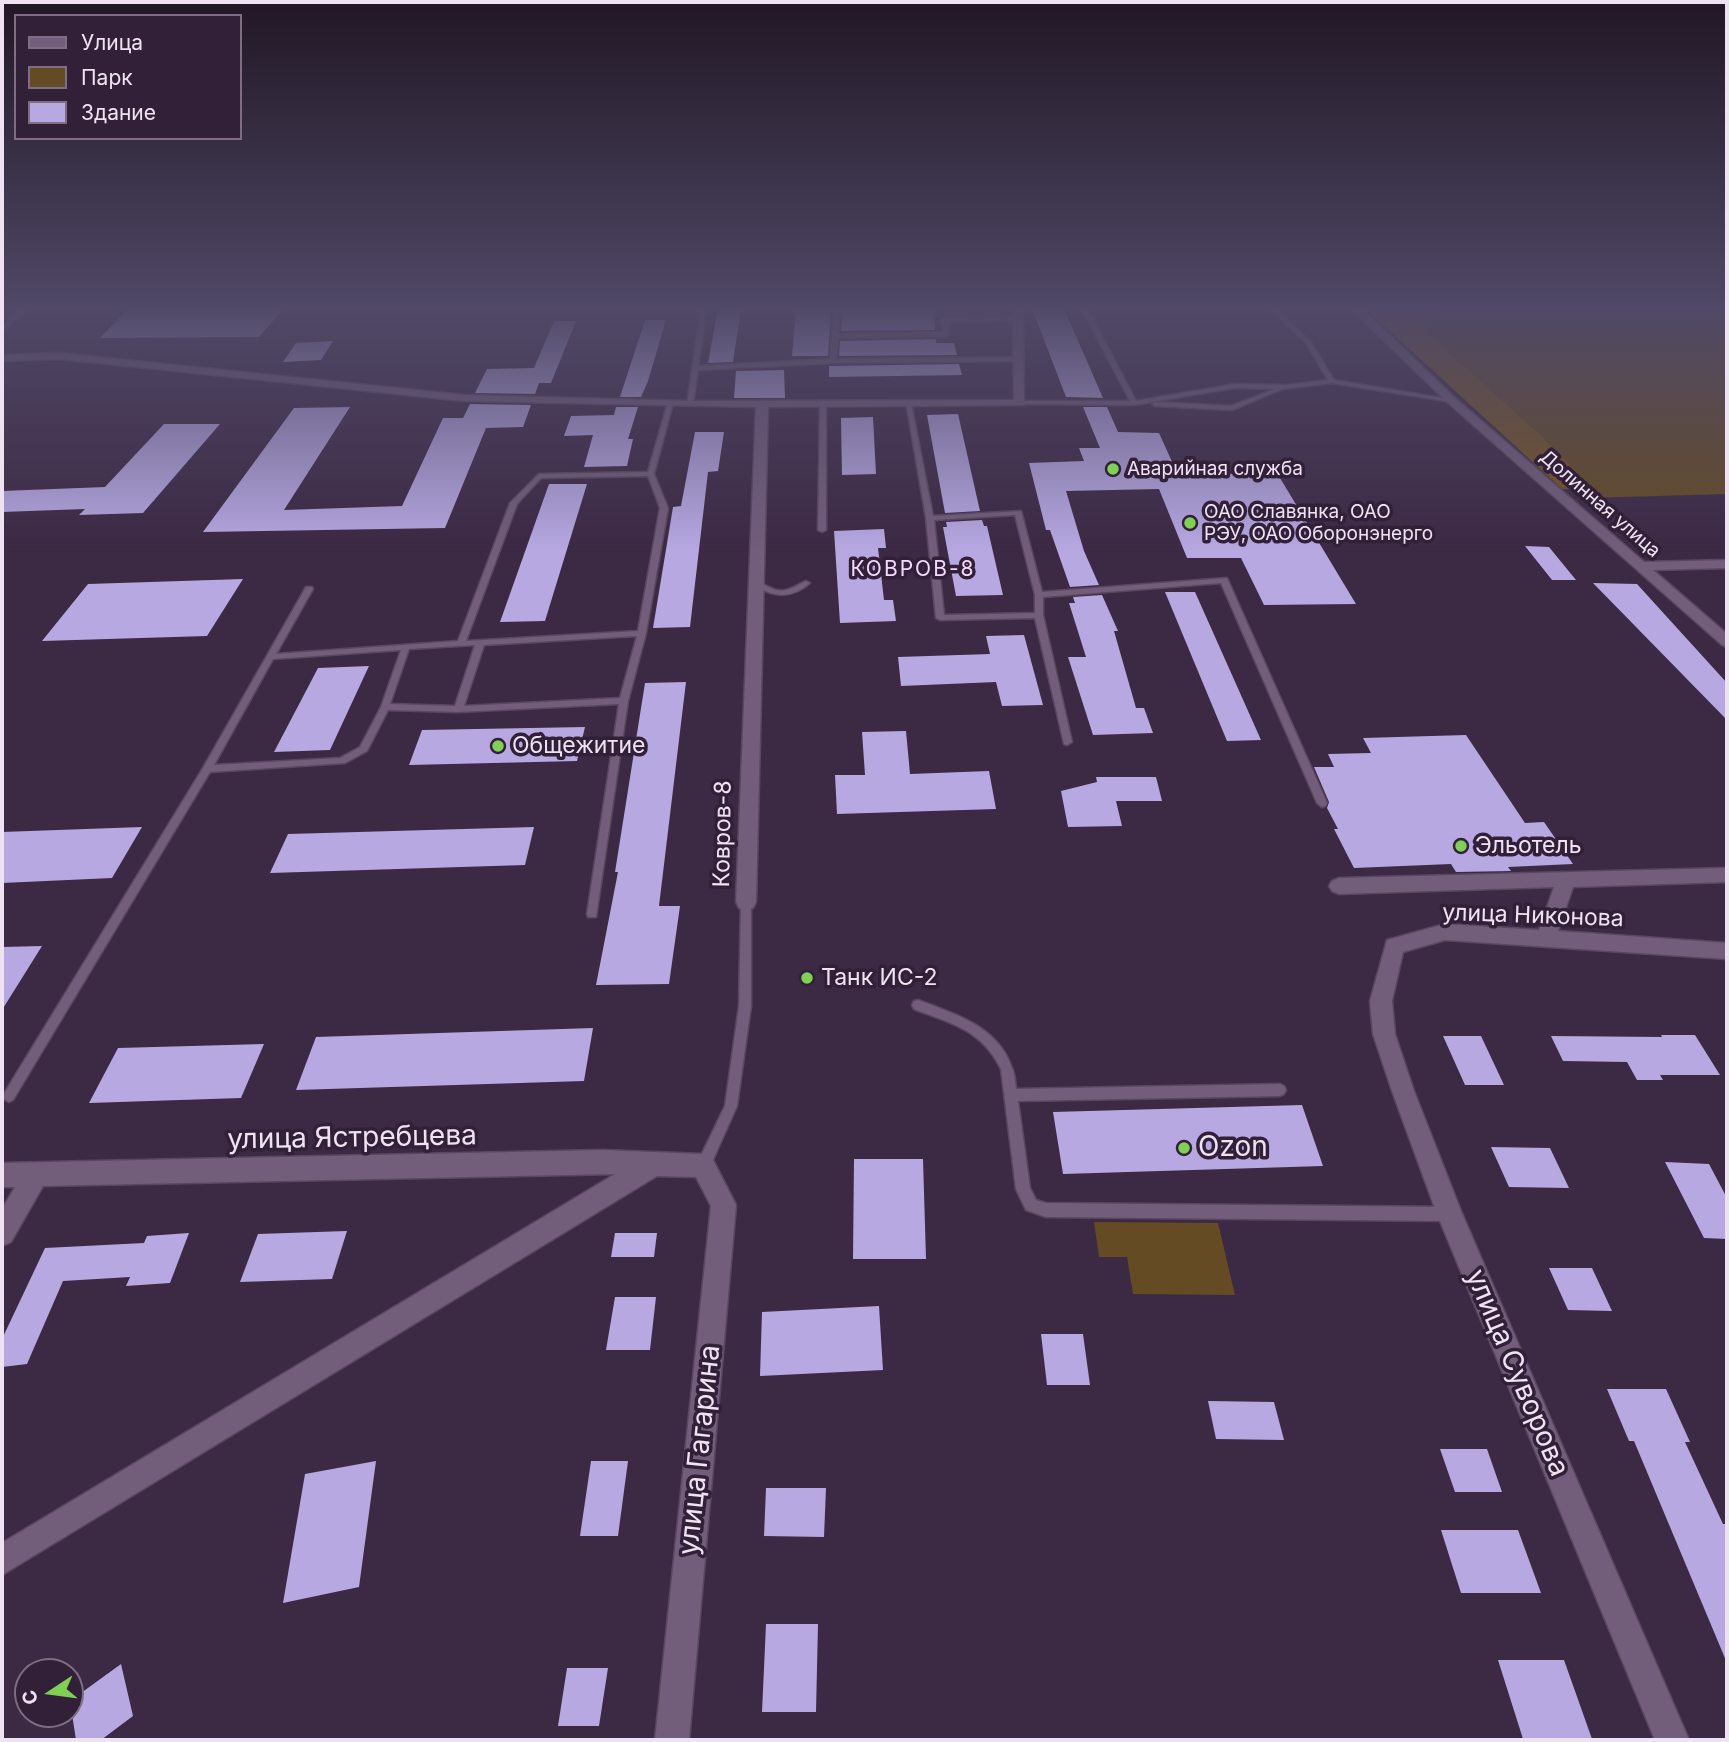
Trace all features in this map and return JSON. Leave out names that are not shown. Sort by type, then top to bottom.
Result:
[{"type":"street","points":[[380,389],[464,398],[690,404],[823,404],[1020,403],[1020,389]]},
{"type":"street","name":"Долинная улица","points":[[1440,389],[1725,637]]},
{"type":"street","name":"Ковров-8","points":[[746,902],[762,404]]},
{"type":"street","points":[[1642,566],[1727,564]]},
{"type":"street","points":[[1339,886],[1727,875]]},
{"type":"street","points":[[1546,938],[1566,880]]},
{"type":"street","name":"улица Никонова","points":[[1381,1000],[1394,946],[1445,932],[1727,951]]},
{"type":"street","name":"улица Суворова","points":[[1381,1000],[1384,1034],[1402,1091],[1672,1740]]},
{"type":"street","name":"улица Ястребцева","points":[[2,1175],[603,1162],[703,1166]]},
{"type":"street","points":[[2,1560],[653,1165]]},
{"type":"street","name":"улица Гагарина","points":[[671,1740],[724,1205],[703,1166]]},
{"type":"street","points":[[2,1233],[36,1175]]},
{"type":"lane","points":[[690,404],[692,389]]},
{"type":"lane","points":[[1127,389],[1134,403]]},
{"type":"lane","points":[[1134,403],[1215,389]]},
{"type":"lane","points":[[1020,403],[1134,403],[1232,408],[1279,389]]},
{"type":"lane","points":[[1384,389],[1451,400]]},
{"type":"lane","points":[[908,402],[930,517],[940,618],[1040,615]]},
{"type":"lane","points":[[592,914],[624,701],[642,633],[664,508],[651,474],[670,403]]},
{"type":"lane","points":[[822,530],[823,404]]},
{"type":"lane","points":[[461,644],[514,503],[539,476],[651,474]]},
{"type":"lane","points":[[930,517],[1018,513],[1039,595],[1040,615],[1067,742]]},
{"type":"lane","points":[[1039,595],[1224,580],[1322,803]]},
{"type":"lane","points":[[757,583],[771,593],[792,593],[806,583]]},
{"type":"lane","points":[[9,1096],[207,769],[309,589]]},
{"type":"lane","points":[[270,657],[642,633]]},
{"type":"lane","points":[[458,709],[480,643]]},
{"type":"lane","points":[[207,769],[342,761],[364,749],[385,706],[406,647]]},
{"type":"lane","points":[[385,706],[458,709],[624,701]]},
{"type":"lane","points":[[703,1166],[731,1105],[745,1006],[746,902]]},
{"type":"lane","points":[[918,1005],[972,1028],[991,1041],[1007,1069],[1023,1189],[1031,1205],[1046,1210],[1451,1214]]},
{"type":"lane","points":[[1011,1096],[1280,1090]]},
{"type":"green space","points":[[1472,389],[1727,389],[1727,494],[1589,498]]},
{"type":"green space","points":[[1094,1222],[1218,1223],[1235,1295],[1133,1294],[1127,1257],[1099,1257]]},
{"type":"shaded area","points":[[1453,389],[1489,389],[1538,433],[1576,471],[1583,490],[1562,489]]},
{"type":"building","points":[[477,389],[537,389],[535,394],[475,393]]},
{"type":"building","points":[[623,389],[644,389],[641,397],[620,397]]},
{"type":"building","points":[[735,389],[785,389],[785,398],[734,398]]},
{"type":"building","points":[[1063,389],[1099,389],[1103,398],[1066,397]]},
{"type":"building","points":[[470,404],[531,405],[523,427],[486,428],[445,528],[203,532],[294,408],[350,407],[284,510],[402,506],[443,418],[463,418]]},
{"type":"building","points":[[616,407],[638,407],[628,439],[633,439],[627,466],[584,467],[593,435],[564,436],[571,416],[614,415]]},
{"type":"building","points":[[1083,407],[1107,407],[1118,432],[1159,433],[1178,475],[1277,473],[1356,604],[1264,605],[1241,558],[1187,558],[1159,489],[1066,491],[1084,551],[1099,585],[1070,587],[1050,530],[1046,530],[1029,463],[1084,461],[1079,448],[1100,448]]},
{"type":"building","points":[[958,414],[980,511],[945,513],[927,415]]},
{"type":"building","points":[[873,417],[876,474],[842,475],[841,418]]},
{"type":"building","points":[[164,424],[220,424],[143,513],[79,515],[85,509],[2,512],[2,491],[105,487]]},
{"type":"building","points":[[695,432],[724,432],[718,471],[708,472],[690,627],[653,628],[673,507],[681,506]]},
{"type":"building","points":[[549,484],[587,484],[545,621],[500,622]]},
{"type":"building","points":[[982,520],[984,526],[987,526],[1003,595],[956,596],[943,527],[947,527],[946,522]]},
{"type":"building","points":[[884,529],[886,548],[878,548],[884,600],[893,600],[896,621],[840,623],[834,531]]},
{"type":"building","points":[[1525,546],[1549,547],[1576,580],[1552,580]]},
{"type":"building","points":[[243,579],[207,636],[42,641],[88,584]]},
{"type":"building","points":[[1593,583],[1637,584],[1727,683],[1727,720]]},
{"type":"building","points":[[1165,592],[1195,592],[1261,740],[1227,741]]},
{"type":"building","points":[[1102,595],[1118,631],[1114,631],[1136,708],[1144,708],[1153,733],[1093,735],[1068,657],[1086,657],[1069,603],[1075,603],[1073,597]]},
{"type":"building","points":[[1024,635],[1043,705],[1002,706],[996,682],[901,686],[898,657],[990,654],[986,636]]},
{"type":"building","points":[[369,666],[330,750],[274,752],[318,668]]},
{"type":"building","points":[[686,682],[659,906],[680,906],[669,984],[596,985],[618,872],[615,872],[645,683]]},
{"type":"building","name":"Общежитие","points":[[585,727],[577,761],[409,765],[422,730]]},
{"type":"building","points":[[906,731],[910,774],[989,771],[996,809],[837,814],[835,775],[865,775],[862,732]]},
{"type":"building","points":[[1466,735],[1525,823],[1544,822],[1573,864],[1508,867],[1511,871],[1456,872],[1451,864],[1354,868],[1334,829],[1338,829],[1327,808],[1329,802],[1314,767],[1334,767],[1328,754],[1371,753],[1363,738]]},
{"type":"building","points":[[1096,777],[1156,777],[1162,801],[1116,801],[1122,826],[1068,827],[1061,791],[1097,782]]},
{"type":"building","points":[[142,827],[112,878],[2,883],[2,832]]},
{"type":"building","points":[[534,827],[525,865],[270,873],[288,834]]},
{"type":"building","points":[[42,946],[2,1010],[2,947]]},
{"type":"building","points":[[593,1028],[584,1081],[296,1090],[316,1037]]},
{"type":"building","points":[[1661,1035],[1695,1035],[1720,1075],[1660,1075],[1663,1080],[1637,1080],[1627,1062],[1563,1061],[1551,1036],[1662,1037]]},
{"type":"building","points":[[1443,1036],[1481,1036],[1504,1085],[1465,1085]]},
{"type":"building","points":[[264,1044],[241,1098],[89,1103],[118,1048]]},
{"type":"building","points":[[1302,1105],[1323,1166],[1063,1174],[1053,1112]]},
{"type":"building","points":[[1491,1147],[1550,1148],[1569,1188],[1509,1187]]},
{"type":"building","points":[[854,1159],[923,1159],[926,1259],[853,1259]]},
{"type":"building","points":[[1665,1162],[1709,1164],[1727,1198],[1727,1239],[1704,1238]]},
{"type":"building","points":[[347,1231],[332,1279],[240,1282],[258,1234]]},
{"type":"building","points":[[189,1233],[170,1283],[126,1286],[130,1277],[63,1281],[27,1364],[2,1367],[2,1339],[45,1248],[144,1243],[147,1236]]},
{"type":"building","points":[[615,1233],[657,1233],[654,1257],[611,1257]]},
{"type":"building","points":[[1549,1268],[1592,1268],[1612,1311],[1568,1310]]},
{"type":"building","points":[[615,1297],[656,1297],[650,1350],[606,1350]]},
{"type":"building","points":[[879,1306],[883,1370],[760,1376],[762,1312]]},
{"type":"building","points":[[1041,1334],[1083,1334],[1090,1385],[1047,1385]]},
{"type":"building","points":[[1607,1389],[1666,1389],[1690,1442],[1685,1442],[1723,1524],[1727,1524],[1727,1663],[1634,1441],[1629,1441]]},
{"type":"building","points":[[1208,1401],[1274,1402],[1284,1440],[1216,1439]]},
{"type":"building","points":[[1440,1449],[1487,1449],[1502,1492],[1455,1492]]},
{"type":"building","points":[[376,1461],[359,1587],[283,1603],[305,1474]]},
{"type":"building","points":[[591,1461],[628,1461],[618,1536],[580,1536]]},
{"type":"building","points":[[766,1488],[826,1488],[824,1537],[764,1536]]},
{"type":"building","points":[[1441,1530],[1518,1530],[1541,1593],[1461,1593]]},
{"type":"building","points":[[766,1624],[818,1624],[816,1712],[762,1712]]},
{"type":"building","points":[[1498,1660],[1564,1660],[1592,1739],[1523,1739]]},
{"type":"building","points":[[121,1664],[133,1716],[101,1740],[76,1740],[74,1728],[84,1728],[84,1691]]},
{"type":"building","points":[[567,1668],[608,1668],[599,1726],[558,1726]]},
{"type":"place","name":"Аварийная служба","points":[[1113,469]]},
{"type":"place","name":"ОАО Славянка, ОАО РЭУ, ОАО Оборонэнерго","points":[[1190,523]]},
{"type":"place","name":"Общежитие","points":[[498,746]]},
{"type":"place","name":"Эльотель","points":[[1461,846]]},
{"type":"place","name":"Танк ИС-2","points":[[807,978]]},
{"type":"place","name":"Ozon","points":[[1184,1148]]},
{"type":"district","name":"КОВРОВ-8","points":[[913,570]]}]
